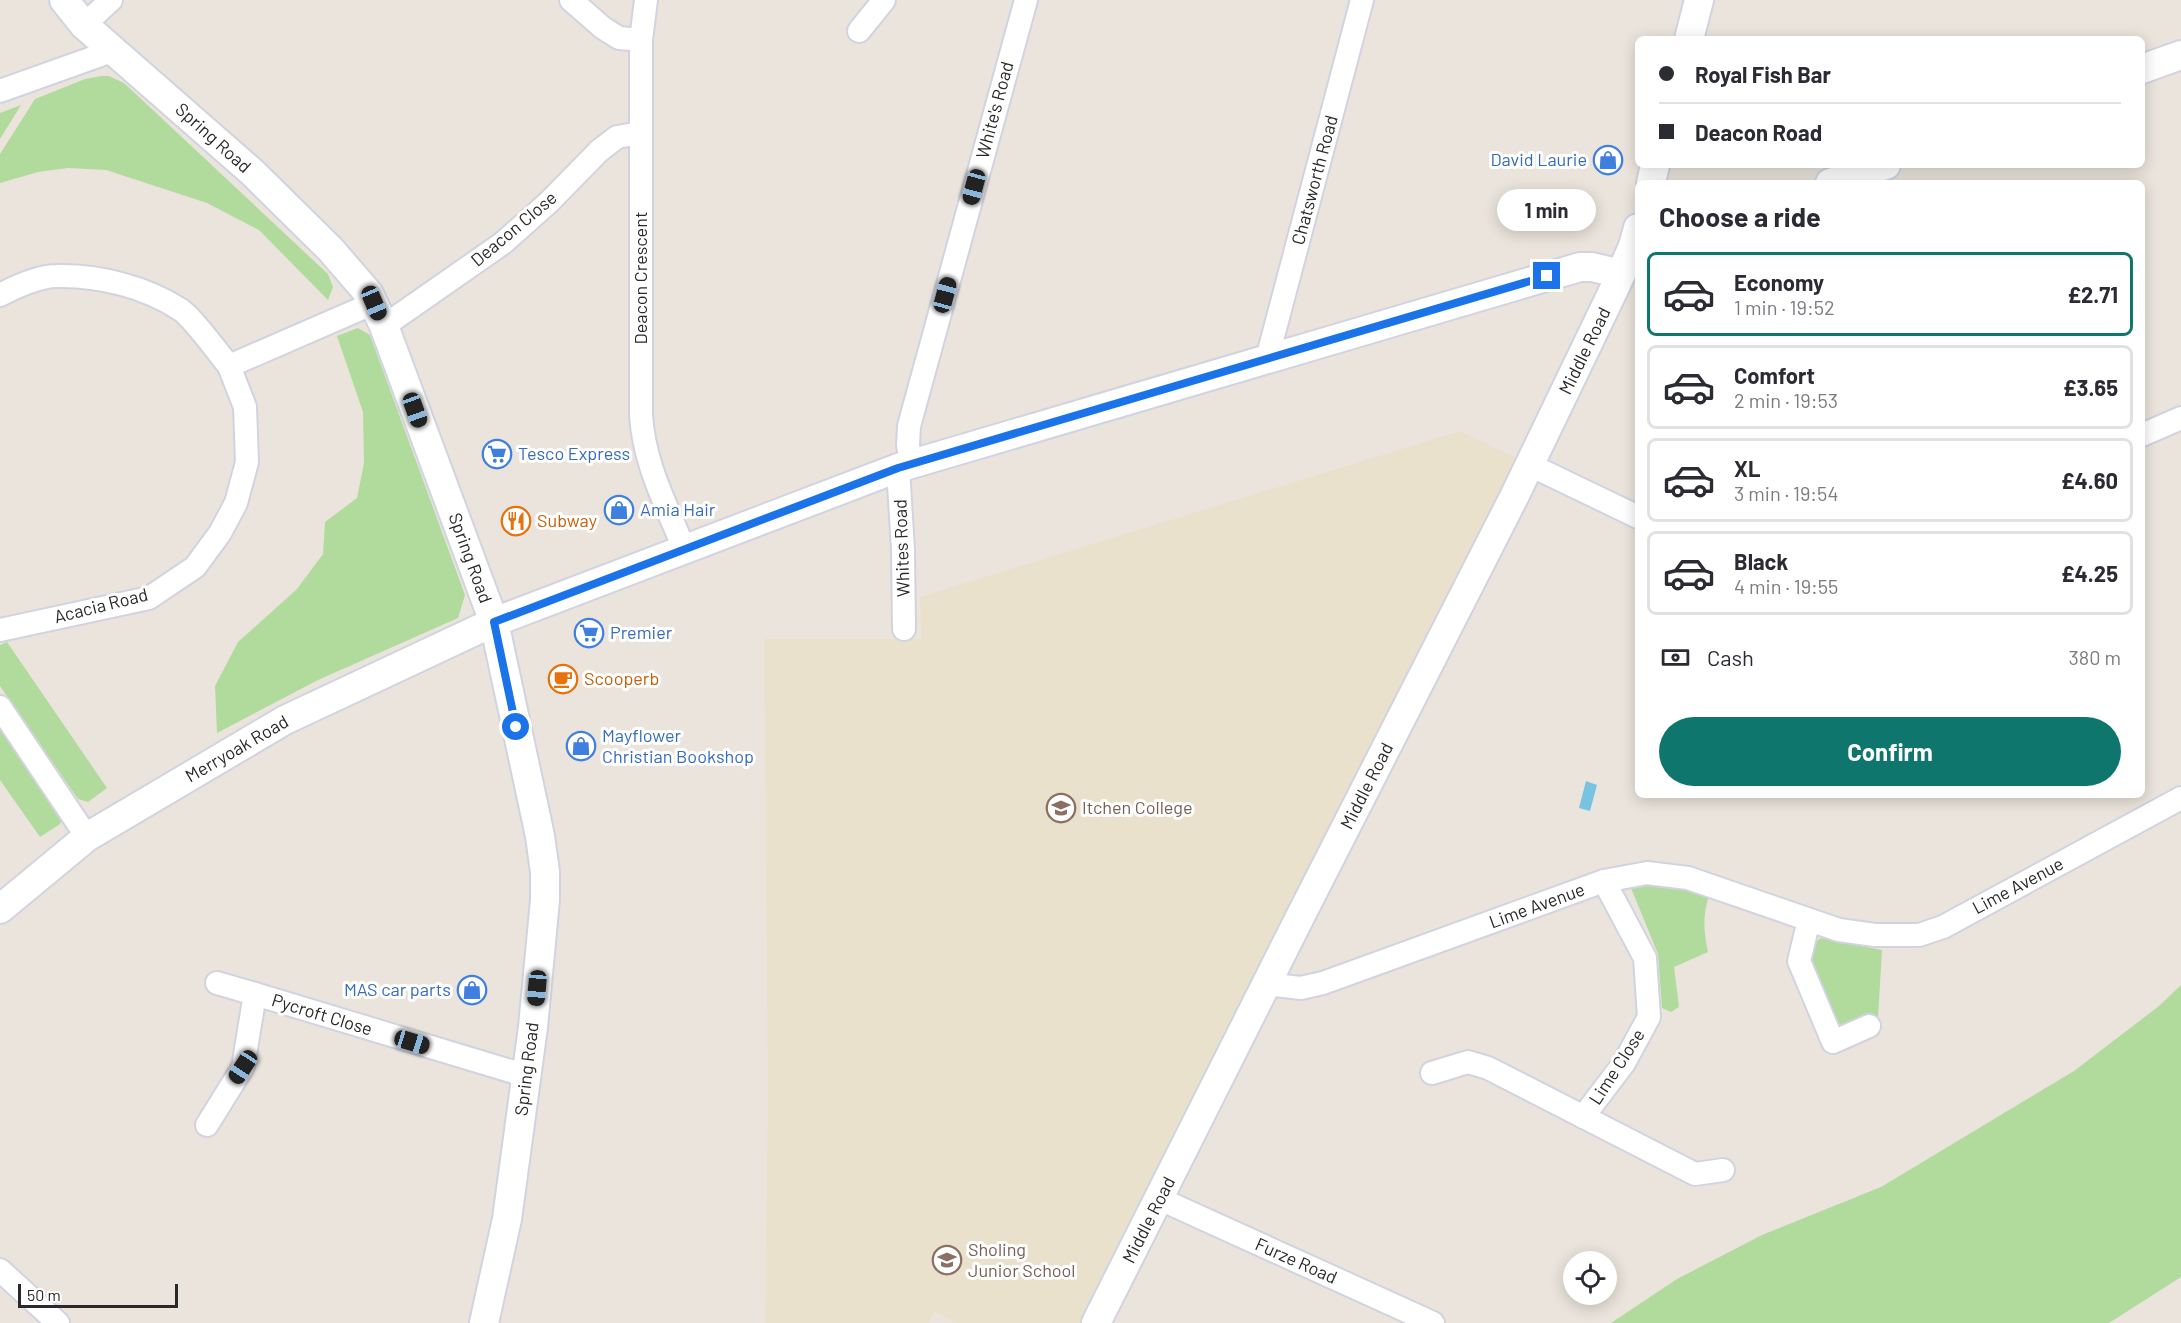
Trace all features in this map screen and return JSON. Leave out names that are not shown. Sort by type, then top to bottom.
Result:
[{"type":"street","name":"Spring Road","points":[[64,0],[84,25],[253,173],[331,250],[379,314],[494,622],[540,836],[544,900],[527,1076],[504,1238],[484,1323]]},
{"type":"street","points":[[84,25],[111,0]]},
{"type":"street","points":[[571,0],[603,28],[619,38],[641,40]]},
{"type":"street","name":"Deacon Crescent","points":[[646,0],[641,40],[640,133],[642,441],[684,549]]},
{"type":"street","points":[[859,31],[884,0]]},
{"type":"street","name":"White's Road","points":[[904,466],[909,426],[1026,0]]},
{"type":"street","name":"Chatsworth Road","points":[[1268,359],[1362,0]]},
{"type":"street","points":[[1690,36],[1700,0]]},
{"type":"street","points":[[0,91],[112,51]]},
{"type":"street","points":[[2145,68],[2181,55]]},
{"type":"street","name":"Deacon Close","points":[[230,366],[379,314],[503,243],[549,202],[599,151],[617,137],[640,133]]},
{"type":"street","points":[[1839,180],[1877,168]]},
{"type":"street","name":"Middle Road","points":[[1096,1323],[1530,465],[1635,242]]},
{"type":"street","name":"Merryoak Road","points":[[0,909],[87,837],[285,720],[494,622],[904,466],[1580,267],[1592,267],[1622,274]]},
{"type":"street","points":[[0,295],[15,287],[55,276],[98,280],[141,289],[183,311],[230,366]]},
{"type":"street","name":"Acacia Road","points":[[0,630],[149,598],[195,567],[220,533],[236,503],[247,462],[245,407],[230,366]]},
{"type":"street","points":[[2145,434],[2181,418]]},
{"type":"street","points":[[1530,465],[1635,516]]},
{"type":"street","name":"Whites Road","points":[[904,466],[904,629]]},
{"type":"street","points":[[0,707],[87,837]]},
{"type":"street","name":"Lime Avenue","points":[[1266,984],[1301,988],[1323,983],[1604,882],[1647,873],[1688,878],[1839,930],[1875,935],[1922,934],[1943,927],[2181,798]]},
{"type":"street","name":"Lime Close","points":[[1584,1117],[1624,1063],[1649,1017],[1644,958],[1604,882]]},
{"type":"street","points":[[1809,920],[1799,961],[1833,1042],[1869,1026]]},
{"type":"street","name":"Pycroft Close","points":[[217,983],[527,1076]]},
{"type":"street","name":"Pycroft Close","points":[[207,1125],[243,1067],[255,994]]},
{"type":"street","name":"Lime Close","points":[[1432,1073],[1468,1062],[1488,1068],[1695,1174],[1722,1170]]},
{"type":"street","name":"Furze Road","points":[[1160,1199],[1433,1323]]},
{"type":"street","points":[[0,1270],[58,1323]]},
{"type":"shaded area","name":"Itchen College","points":[[1460,431],[1530,465],[1096,1323],[957,1323],[934,1312],[929,1323],[765,1323],[768,1093],[764,639],[921,639],[920,597]]},
{"type":"green space","points":[[109,76],[124,83],[328,274],[333,287],[328,300],[259,230],[207,203],[106,170],[68,168],[38,172],[0,183],[0,154],[35,99],[85,79]]},
{"type":"green space","points":[[21,105],[0,139],[0,113]]},
{"type":"green space","points":[[358,328],[370,335],[465,595],[458,618],[318,680],[217,733],[215,686],[238,642],[297,589],[323,554],[325,522],[357,498],[364,463],[363,412],[337,336]]},
{"type":"green space","points":[[7,642],[107,788],[88,802],[78,799],[0,686],[0,645]]},
{"type":"green space","points":[[0,729],[62,819],[60,824],[40,837],[0,780]]},
{"type":"green space","points":[[1656,884],[1684,887],[1709,896],[1704,924],[1708,952],[1674,967],[1679,1007],[1671,1012],[1662,1008],[1658,954],[1631,888]]},
{"type":"green space","points":[[1821,938],[1882,950],[1878,1018],[1850,1026],[1833,1021],[1808,964],[1811,945]]},
{"type":"green space","points":[[2181,985],[2181,1277],[2109,1323],[1611,1323],[1677,1279],[1762,1235],[1881,1187],[2074,1071],[2159,1006]]},
{"type":"water","points":[[1586,781],[1597,785],[1590,811],[1579,808]]},
{"type":"place","name":"David Laurie","points":[[1608,160]]},
{"type":"place","name":"Tesco Express","points":[[497,454]]},
{"type":"place","name":"Amia Hair","points":[[619,510]]},
{"type":"place","name":"Subway","points":[[516,521]]},
{"type":"place","name":"Premier","points":[[589,633]]},
{"type":"place","name":"Scooperb","points":[[563,679]]},
{"type":"place","name":"Mayflower Christian Bookshop","points":[[581,746]]},
{"type":"place","name":"Itchen College","points":[[1061,808]]},
{"type":"place","name":"MAS car parts","points":[[472,990]]},
{"type":"place","name":"Sholing Junior School","points":[[947,1260]]},
{"type":"route","points":[[516,727],[494,622],[898,468],[1547,276]]}]
